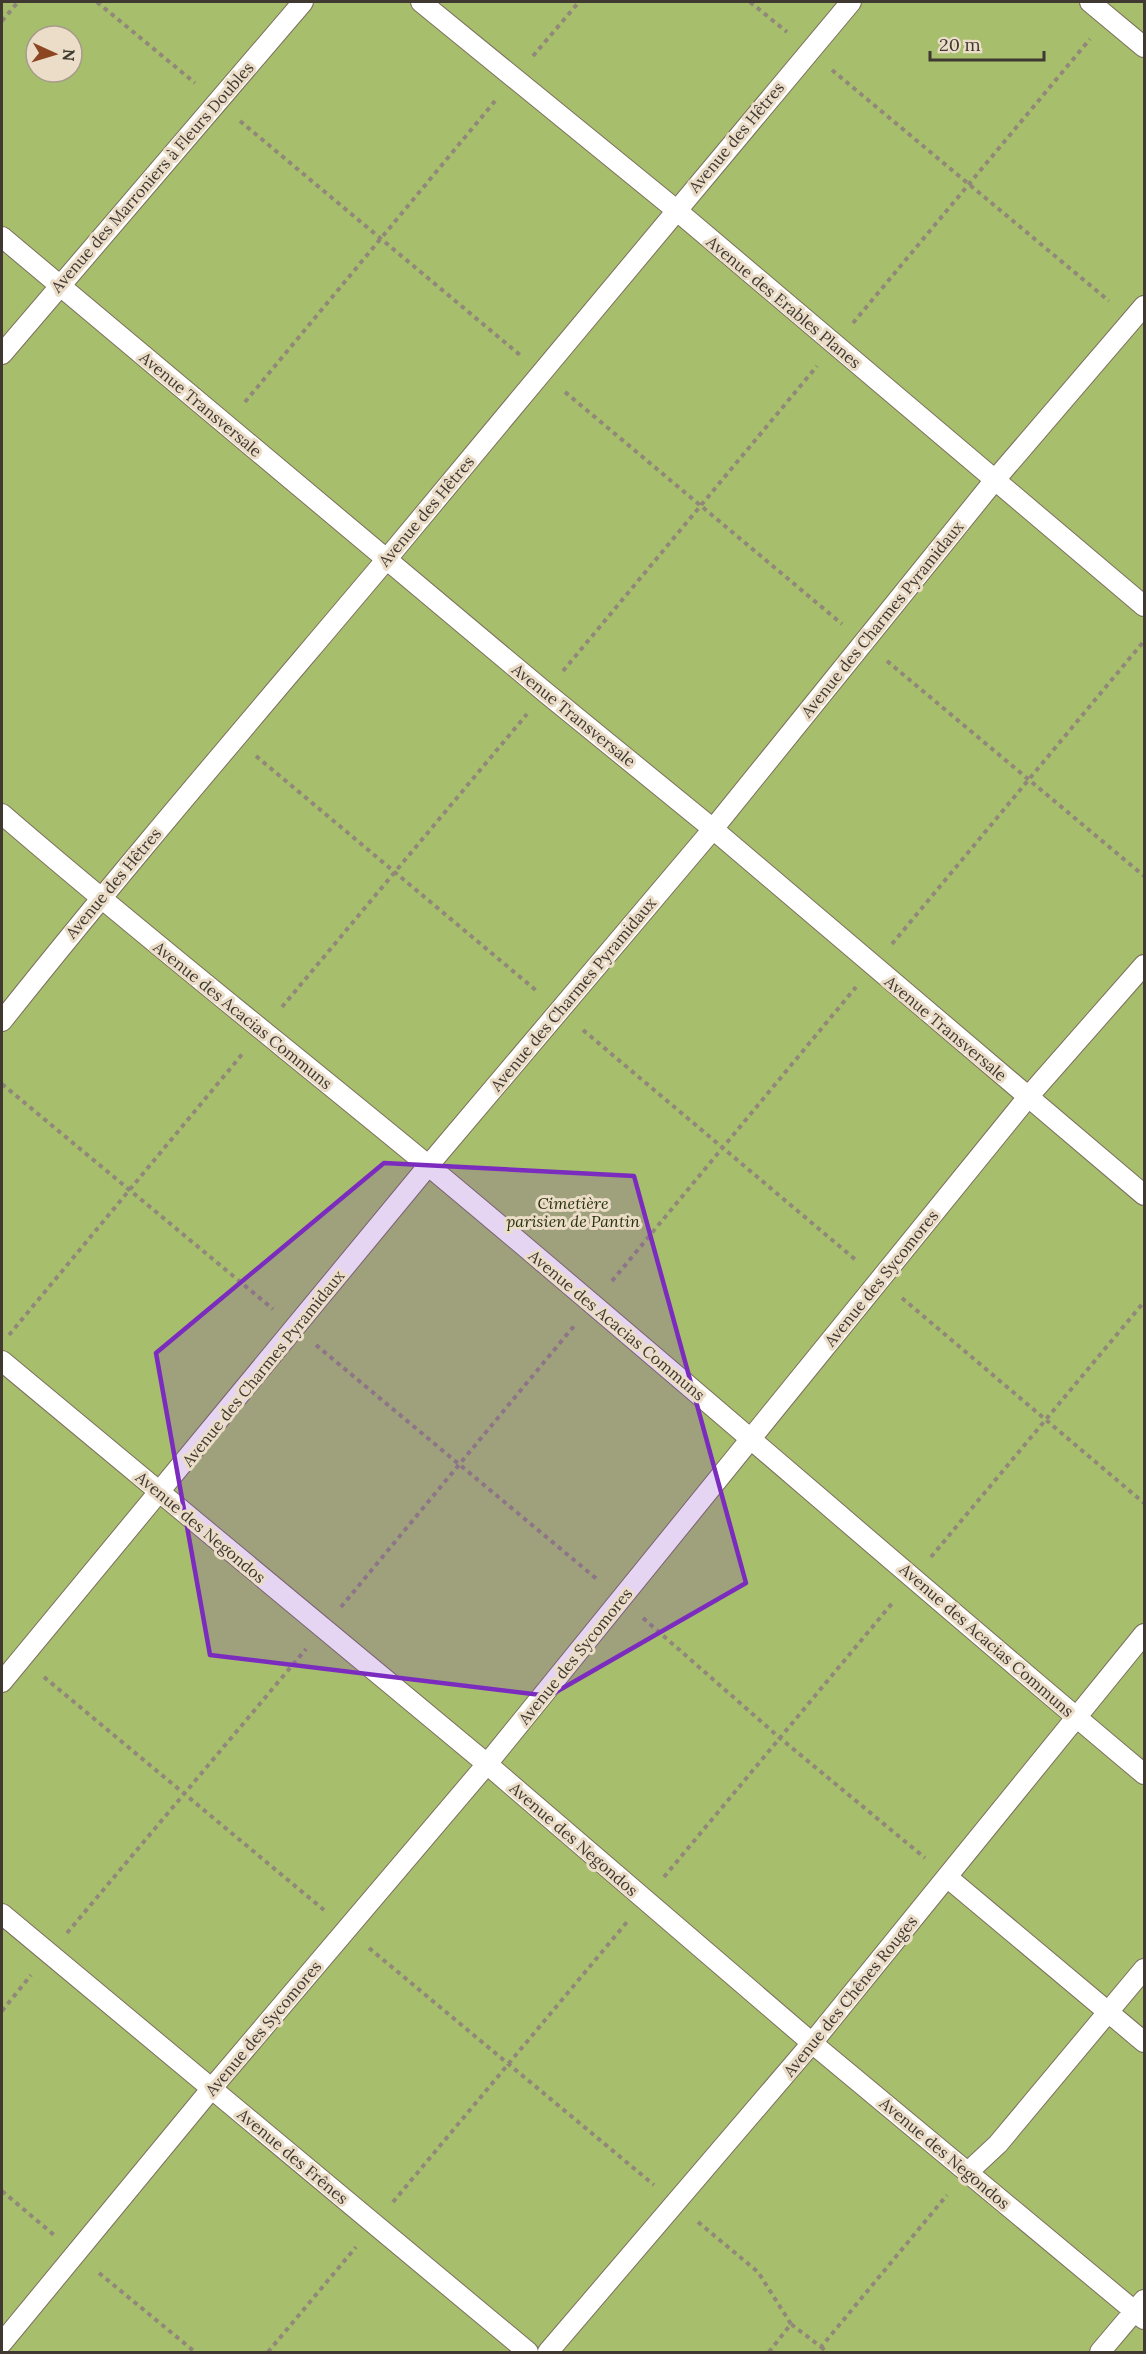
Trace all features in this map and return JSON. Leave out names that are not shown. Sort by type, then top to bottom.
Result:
[{"type":"lane","name":"Avenue des Marroniers à Fleurs Doubles","points":[[2,354],[58,285],[303,2]]},
{"type":"lane","name":"Avenue des Erables Planes","points":[[421,2],[675,209],[1144,606]]},
{"type":"lane","name":"Avenue des Hêtres","points":[[2,1022],[100,898],[387,559],[675,209],[851,2]]},
{"type":"lane","points":[[1090,2],[1144,47]]},
{"type":"lane","name":"Avenue Transversale","points":[[2,237],[712,829],[1144,1195]]},
{"type":"lane","name":"Avenue des Charmes Pyramidaux","points":[[2,1682],[428,1166],[712,829],[994,481],[1138,313]]},
{"type":"lane","name":"Avenue des Acacias Communs","points":[[2,814],[100,898],[428,1166],[1144,1774]]},
{"type":"lane","name":"Avenue des Sycomores","points":[[2,2343],[212,2088],[487,1764],[1028,1098],[1144,964]]},
{"type":"lane","name":"Avenue des Negondos","points":[[2,1361],[487,1764],[812,2043],[968,2172],[1141,2310]]},
{"type":"lane","name":"Avenue des Chênes Rouges","points":[[548,2352],[812,2043],[1144,1634]]},
{"type":"lane","points":[[947,1877],[1144,2042]]},
{"type":"lane","name":"Avenue des Frênes","points":[[2,1914],[528,2352]]},
{"type":"lane","points":[[968,2172],[998,2144],[1144,1969]]},
{"type":"lane","points":[[1100,2352],[1141,2310]]},
{"type":"path","points":[[2,21],[18,2]]},
{"type":"path","points":[[97,2],[1144,876]]},
{"type":"path","points":[[226,425],[579,2]]},
{"type":"path","points":[[750,2],[1138,313]]},
{"type":"path","points":[[235,738],[1144,1503]]},
{"type":"path","points":[[2,1083],[621,1599],[780,1738],[947,1877]]},
{"type":"path","points":[[268,2352],[1144,1302]]},
{"type":"path","points":[[21,1659],[758,2272],[791,2324],[827,2352]]},
{"type":"path","points":[[821,2347],[968,2172]]},
{"type":"path","points":[[769,2352],[791,2324]]},
{"type":"highlighted area","points":[[384,1163],[634,1176],[746,1583],[549,1696],[210,1655],[156,1353]]},
{"type":"green space","name":"Cimetière parisien de Pantin","points":[[2,2],[1144,2],[1144,2352],[2,2352]]}]
